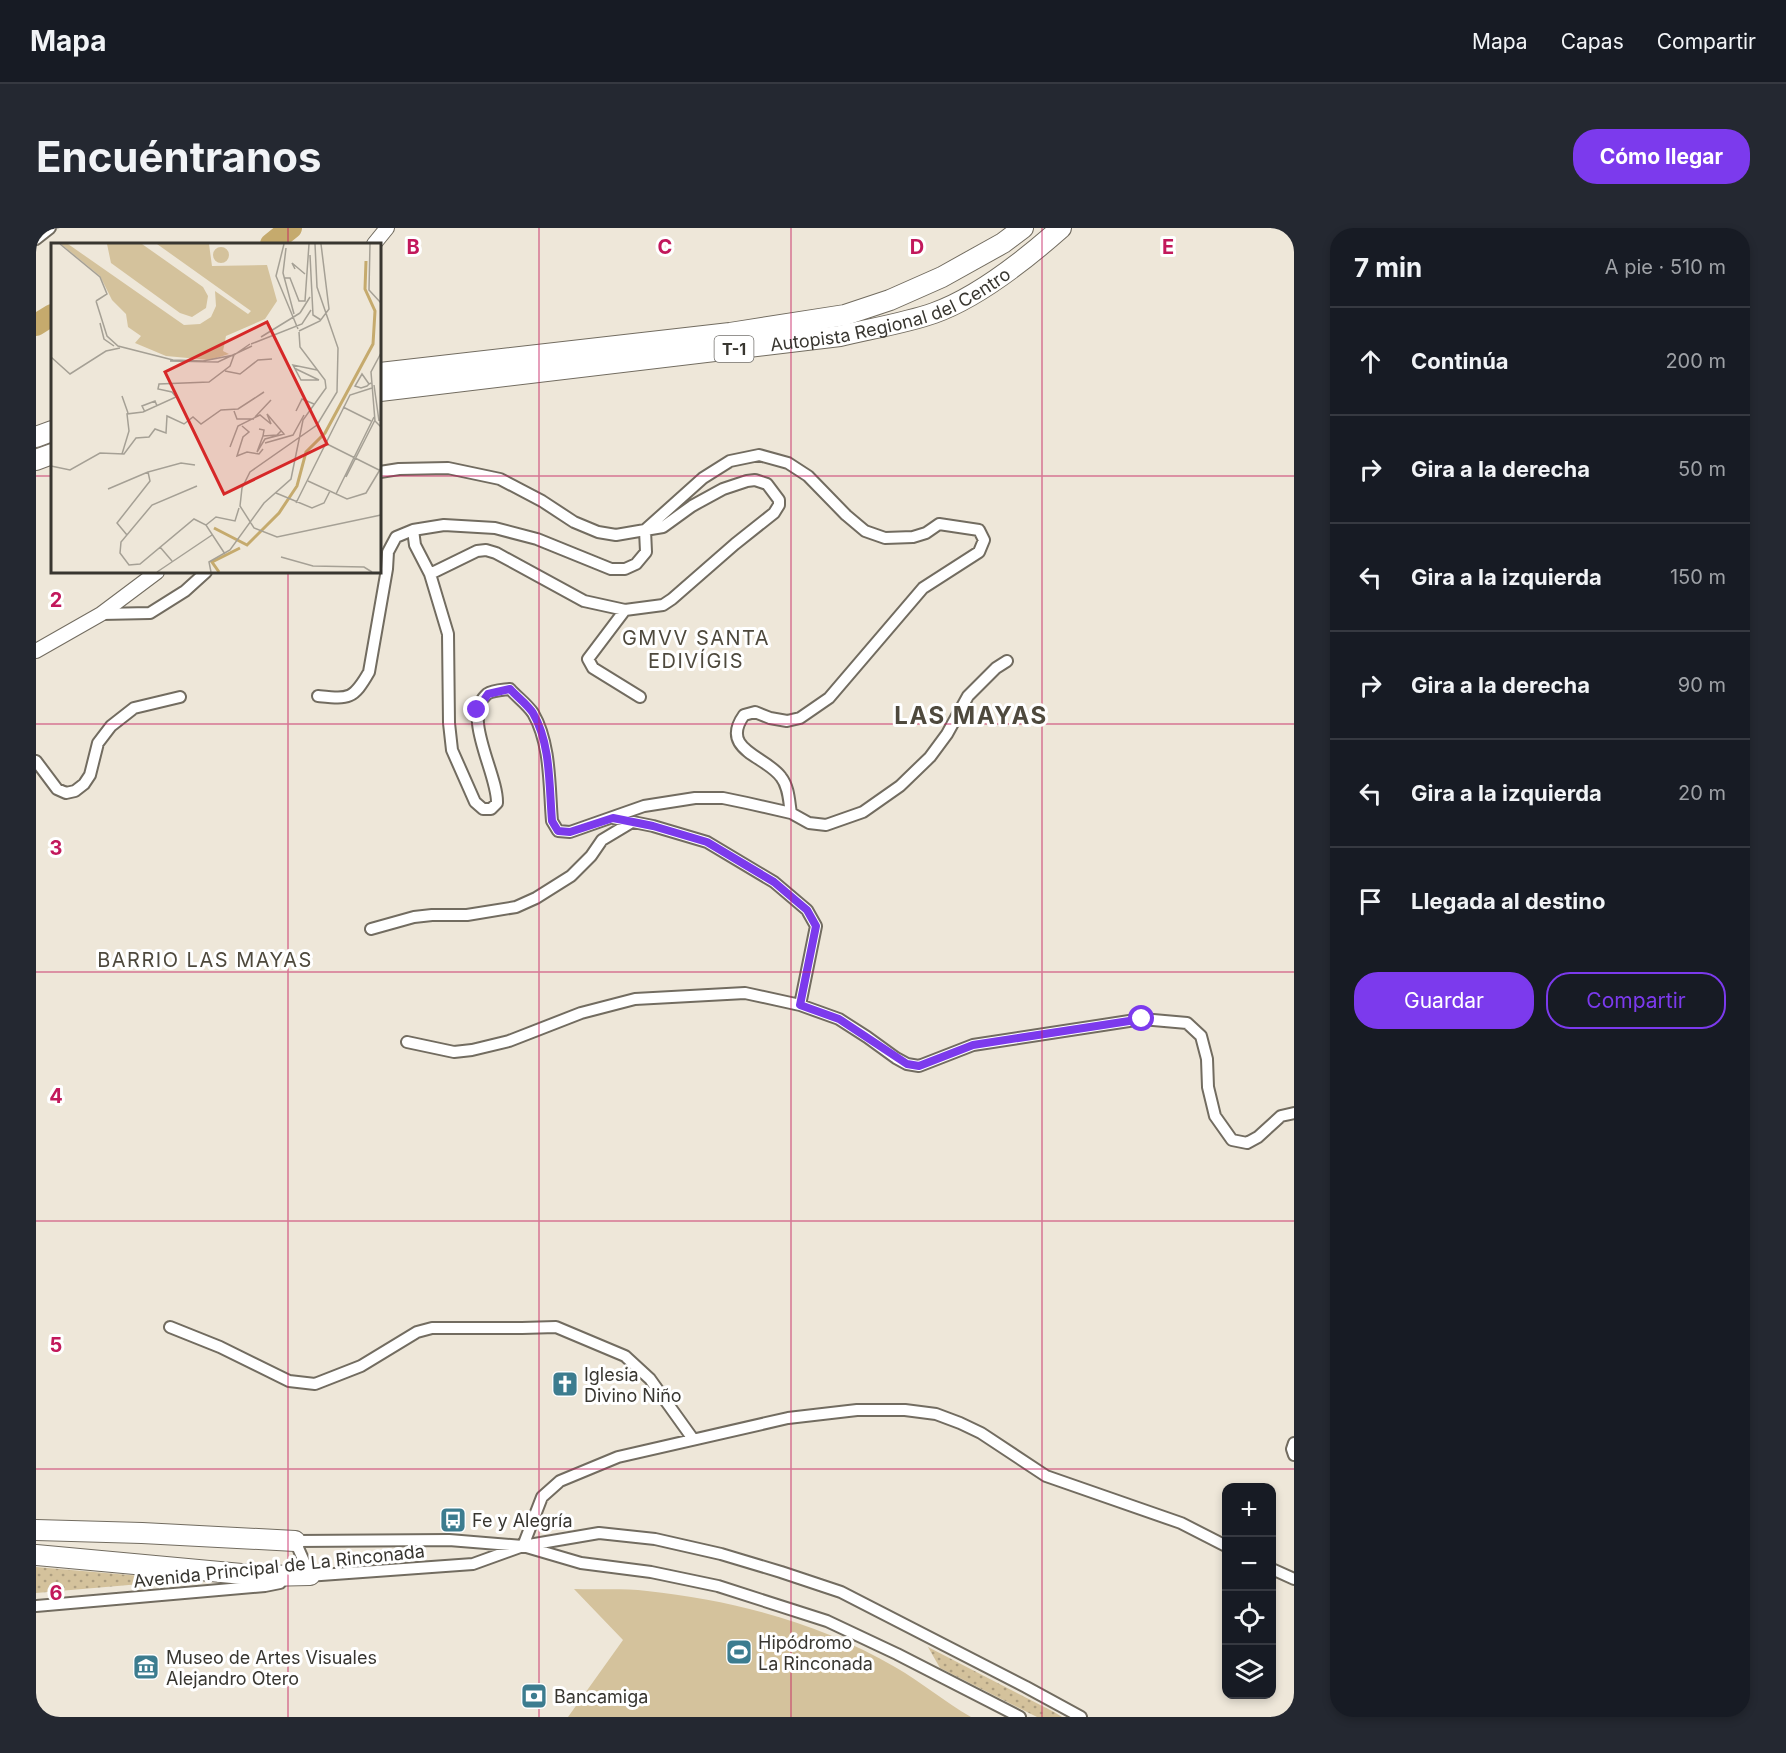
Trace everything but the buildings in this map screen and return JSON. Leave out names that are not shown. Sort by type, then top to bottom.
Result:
[{"type":"highway","name":"Autopista Regional del Centro","points":[[381,373],[730,333],[845,315],[891,300],[942,277],[1003,243],[1023,228]]},
{"type":"highway","name":"Autopista Regional del Centro","points":[[381,391],[840,336],[935,313],[976,293],[1034,253],[1061,228]]},
{"type":"highway","points":[[36,436],[51,431]]},
{"type":"highway","points":[[36,460],[51,454]]},
{"type":"highway","points":[[36,1530],[295,1541]]},
{"type":"highway","points":[[36,1555],[265,1576],[310,1575]]},
{"type":"street","points":[[375,243],[387,228]]},
{"type":"street","points":[[645,530],[703,478],[730,461],[759,455],[788,463],[808,476],[865,531],[885,538],[913,537],[926,533],[939,524],[979,530],[984,540],[979,552],[923,588],[829,698],[800,718],[787,721],[755,712],[744,715],[738,723],[736,734],[741,748],[781,776],[786,786],[791,813]]},
{"type":"street","points":[[381,472],[399,469],[448,468],[500,479],[542,501],[574,522],[598,532],[616,535],[663,527],[692,506],[723,489],[747,481],[755,480],[767,484],[779,500],[779,505],[766,520],[663,605],[625,610],[584,601],[496,553],[486,550],[477,551],[430,574]]},
{"type":"street","points":[[318,696],[345,699],[355,693],[369,672],[388,552],[396,537],[413,530],[444,525],[495,528],[537,539],[611,569],[625,569],[636,564],[646,552],[645,530]]},
{"type":"street","points":[[413,530],[415,546],[430,574],[448,634],[449,723],[452,750],[475,802],[483,809],[491,809],[497,803],[498,791],[481,738],[477,710],[488,694],[510,689],[532,712],[541,731],[545,748],[552,821],[558,831],[570,832],[644,806],[695,798],[723,798],[791,813],[809,823],[826,825],[863,812],[900,786],[930,757],[947,734],[969,696],[996,668],[1007,661]]},
{"type":"street","points":[[36,651],[100,614],[156,573]]},
{"type":"street","points":[[100,614],[150,613],[185,591],[205,573]]},
{"type":"street","points":[[625,610],[588,658],[593,668],[640,698]]},
{"type":"street","points":[[36,761],[57,789],[66,793],[75,791],[90,775],[98,743],[111,726],[134,708],[180,697]]},
{"type":"street","points":[[613,818],[707,842],[774,882],[807,910],[816,926],[800,1005]]},
{"type":"street","points":[[371,929],[414,917],[467,915],[516,907],[536,898],[571,876],[591,856],[602,840],[632,822]]},
{"type":"street","points":[[407,1042],[454,1052],[472,1050],[509,1041],[580,1013],[635,999],[745,993],[800,1005],[839,1019],[896,1058],[907,1064],[919,1066],[973,1045],[1142,1019],[1186,1023],[1201,1036],[1207,1059],[1208,1087],[1215,1116],[1232,1140],[1247,1143],[1258,1137],[1281,1116],[1294,1113]]},
{"type":"street","points":[[170,1327],[220,1347],[290,1381],[315,1384],[361,1366],[417,1332],[432,1328],[556,1327],[625,1356],[650,1379],[693,1439]]},
{"type":"street","points":[[523,1546],[542,1497],[560,1481],[618,1457],[788,1418],[856,1410],[905,1410],[936,1414],[981,1433],[1046,1476],[1181,1523],[1222,1544]]},
{"type":"street","points":[[1294,1443],[1292,1449],[1294,1455]]},
{"type":"street","name":"Avenida Principal de La Rinconada","points":[[36,1606],[265,1586],[310,1575],[473,1564],[523,1546],[600,1533],[655,1539],[721,1554],[841,1592],[1081,1717]]},
{"type":"street","name":"Avenida Principal de La Rinconada","points":[[295,1541],[450,1540],[523,1546],[581,1563],[651,1572],[718,1586],[827,1621],[1020,1717]]},
{"type":"street","points":[[295,1541],[310,1575]]},
{"type":"street","points":[[1276,1571],[1294,1580]]},
{"type":"shaded area","points":[[36,1567],[187,1580],[36,1593]]},
{"type":"shaded area","name":"Hipódromo La Rinconada","points":[[574,1589],[647,1591],[679,1595],[743,1607],[775,1616],[866,1651],[905,1673],[971,1717],[568,1717],[623,1640]]},
{"type":"shaded area","points":[[928,1647],[1062,1717],[1037,1717],[940,1668]]},
{"type":"waterway","points":[[272,243],[291,228]]},
{"type":"waterway","points":[[36,325],[51,316]]},
{"type":"place","name":"Iglesia Divino Niño","points":[[565,1384]]},
{"type":"place","name":"Fe y Alegría","points":[[453,1520]]},
{"type":"place","name":"Hipódromo La Rinconada","points":[[739,1652]]},
{"type":"place","name":"Museo de Artes Visuales Alejandro Otero","points":[[146,1667]]},
{"type":"place","name":"Bancamiga","points":[[534,1696]]},
{"type":"district","name":"GMVV SANTA EDIVÍGIS","points":[[696,650]]},
{"type":"district","name":"LAS MAYAS","points":[[971,715]]},
{"type":"district","name":"BARRIO LAS MAYAS","points":[[205,960]]},
{"type":"route","points":[[477,710],[488,694],[510,689],[532,712],[541,731],[545,748],[552,821],[558,831],[570,832],[613,818],[653,826],[707,842],[774,882],[807,910],[816,926],[800,1005],[839,1019],[907,1064],[919,1066],[973,1045],[1142,1019]]}]
